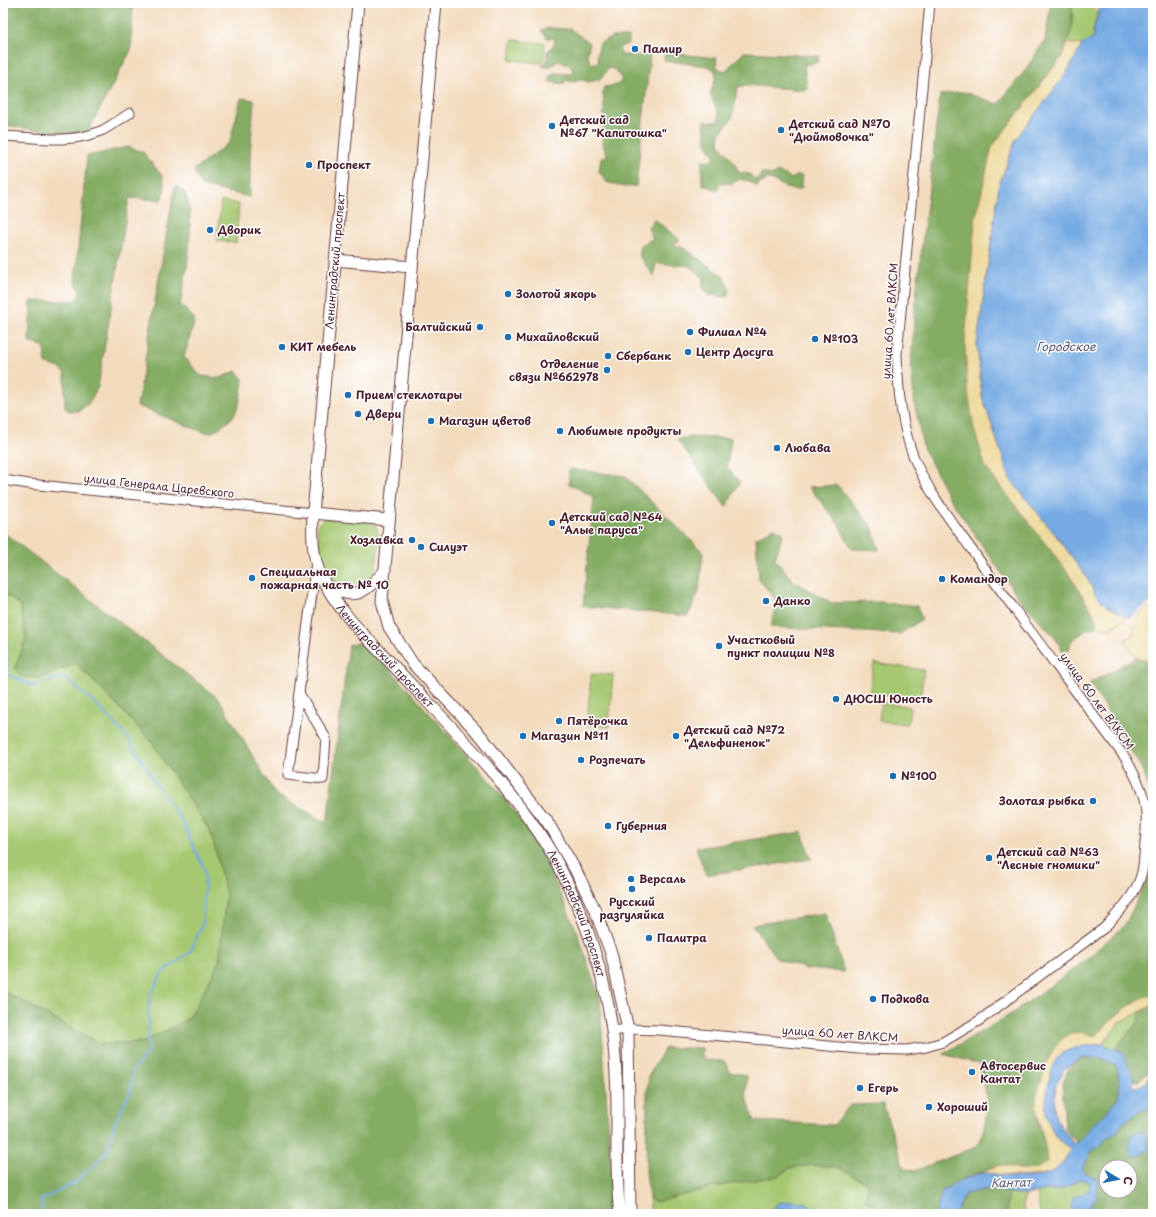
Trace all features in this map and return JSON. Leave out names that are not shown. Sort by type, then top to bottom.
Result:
[{"type":"main road","name":"Ленинградский проспект","points":[[358,3],[313,513],[312,539],[316,560],[320,574],[326,586],[348,617],[469,748],[535,827],[564,875],[589,937],[601,974],[613,1031],[616,1075],[617,1182],[620,1214]]},
{"type":"main road","name":"Ленинградский проспект","points":[[436,3],[383,573],[382,601],[389,626],[414,664],[482,737],[548,823],[576,870],[595,910],[611,952],[628,1029],[630,1214]]},
{"type":"main road","points":[[335,260],[412,267]]},
{"type":"main road","points":[[313,513],[388,520]]},
{"type":"main road","points":[[326,586],[347,595],[358,594],[367,590],[383,573]]},
{"type":"street","name":"улица 60 лет ВЛКСМ","points":[[613,1031],[628,1029],[859,1049],[907,1050],[943,1042],[980,1020],[1104,928],[1133,893],[1142,873],[1148,819],[1144,796],[1137,778],[1126,760],[930,491],[914,458],[902,420],[898,390],[897,354],[930,3]]},
{"type":"street","points":[[3,136],[48,140],[74,139],[103,130],[130,114]]},
{"type":"street","name":"улица Генерала Царевского","points":[[3,480],[29,484],[313,513]]},
{"type":"street","points":[[299,693],[326,738],[323,779],[288,774],[316,560]]},
{"type":"green space","points":[[3,3],[133,3],[131,50],[85,137],[3,125]]},
{"type":"green space","points":[[1051,3],[1072,3],[1072,27],[1062,56],[992,147],[975,221],[965,343],[967,384],[986,468],[1067,571],[1092,611],[1098,624],[1097,627],[1088,629],[1071,641],[1069,651],[1062,650],[1055,637],[1021,601],[950,499],[923,447],[914,401],[911,363],[915,304],[940,95],[964,92],[998,104],[1024,72],[1045,40]]},
{"type":"green space","points":[[1072,3],[1090,3],[1090,6],[1098,11],[1093,31],[1094,37],[1082,45],[1067,43],[1072,27]]},
{"type":"green space","points":[[549,28],[570,29],[590,43],[587,54],[591,64],[599,62],[597,55],[600,43],[612,37],[629,37],[629,43],[619,48],[621,55],[641,56],[644,53],[650,55],[636,186],[625,187],[606,182],[599,171],[601,158],[607,156],[602,134],[602,129],[606,121],[603,113],[604,87],[617,85],[622,80],[616,70],[609,68],[599,80],[588,82],[579,79],[574,82],[565,80],[564,84],[550,82],[550,76],[554,73],[570,74],[573,70],[569,65],[558,61],[549,67],[542,66],[547,61],[547,52],[555,43],[554,38],[547,38],[541,30]]},
{"type":"green space","points":[[512,40],[545,43],[543,63],[510,60]]},
{"type":"green space","points":[[744,52],[819,56],[818,62],[804,65],[807,88],[803,90],[746,85],[738,87],[732,118],[720,133],[719,144],[735,163],[738,172],[750,174],[754,180],[760,177],[761,173],[774,175],[777,172],[788,176],[791,179],[798,175],[802,176],[802,188],[792,190],[775,181],[765,179],[765,182],[760,182],[757,187],[749,181],[739,179],[733,183],[720,184],[717,190],[702,184],[702,162],[716,158],[706,143],[704,121],[718,122],[719,115],[710,95],[716,77],[715,70],[708,66],[665,61],[664,55],[668,53],[717,58],[716,66],[724,72]]},
{"type":"green space","points":[[241,98],[254,100],[250,156],[250,197],[201,186],[194,170],[230,142]]},
{"type":"green space","points":[[128,147],[143,152],[162,176],[165,189],[161,200],[129,198],[98,387],[88,404],[79,411],[69,411],[65,408],[65,374],[60,368],[46,364],[44,346],[29,343],[31,301],[75,301],[81,293],[75,282],[87,156]]},
{"type":"green space","points":[[175,185],[186,195],[190,219],[189,249],[180,304],[195,319],[184,357],[201,376],[220,378],[236,371],[243,379],[236,412],[227,422],[211,433],[203,432],[137,406]]},
{"type":"green space","points":[[221,201],[239,204],[236,243],[217,241]]},
{"type":"green space","points":[[654,219],[680,240],[672,244],[684,248],[724,277],[729,290],[727,297],[709,295],[702,287],[704,278],[689,266],[656,263],[654,276],[640,257],[640,245],[653,239],[648,228]]},
{"type":"green space","points":[[688,437],[731,438],[727,467],[740,482],[726,507],[677,439]]},
{"type":"green space","points":[[569,469],[625,476],[703,552],[699,591],[688,616],[583,606],[594,497],[569,484]]},
{"type":"green space","points":[[837,485],[872,527],[879,550],[852,549],[837,522],[809,487]]},
{"type":"green space","points":[[324,518],[368,521],[376,528],[379,538],[376,565],[373,574],[366,580],[355,585],[341,585],[333,581],[327,574],[320,555],[317,525]]},
{"type":"green space","points":[[774,528],[783,533],[775,559],[793,581],[832,603],[881,602],[917,606],[922,619],[900,634],[771,627],[776,600],[759,579],[756,538]]},
{"type":"green space","points":[[3,532],[219,699],[275,794],[327,823],[349,645],[360,643],[389,668],[497,789],[534,837],[578,934],[600,1000],[614,1214],[3,1214],[3,991],[100,1044],[144,1042],[189,1018],[219,963],[226,893],[211,833],[151,741],[76,663],[41,678],[21,677],[15,668],[26,638],[20,605],[3,593]]},
{"type":"green space","points":[[3,593],[20,605],[26,638],[15,668],[41,678],[76,663],[151,741],[211,833],[226,893],[219,963],[189,1018],[144,1042],[100,1044],[3,991]]},
{"type":"green space","points":[[1136,658],[1153,660],[1153,799],[1142,769],[1090,683]]},
{"type":"green space","points":[[874,663],[924,670],[920,700],[869,693]]},
{"type":"green space","points":[[591,674],[613,675],[609,727],[587,725]]},
{"type":"green space","points":[[881,703],[910,707],[908,724],[879,721]]},
{"type":"green space","points":[[802,832],[811,859],[706,875],[696,848]]},
{"type":"green space","points":[[1153,867],[1153,943],[1150,947],[1146,961],[1153,969],[1153,994],[1138,1000],[1123,1010],[1094,1037],[1088,1034],[1077,1033],[1037,1119],[1047,1150],[1047,1162],[1036,1169],[1024,1170],[1000,1165],[966,1178],[942,1191],[936,1214],[884,1214],[866,1201],[868,1184],[838,1167],[810,1165],[790,1168],[778,1176],[713,1187],[656,1202],[649,1198],[646,1172],[647,1093],[649,1075],[665,1048],[702,1048],[703,1060],[724,1061],[728,1066],[729,1072],[747,1075],[746,1095],[755,1121],[834,1125],[850,1105],[883,1104],[904,1169],[917,1170],[976,1147],[984,1126],[987,1106],[985,1086],[980,1064],[943,1054],[1013,1013],[1082,963],[1125,925]]},
{"type":"green space","points":[[825,913],[844,972],[807,969],[777,959],[752,925]]},
{"type":"green space","points":[[1153,1005],[1152,1069],[1137,1082],[1134,1079],[1123,1052],[1116,1048],[1139,1021],[1140,1012]]},
{"type":"green space","points":[[1140,1012],[1139,1021],[1116,1048],[1111,1048],[1102,1044],[1120,1022]]},
{"type":"green space","points":[[1081,1058],[1101,1058],[1116,1065],[1119,1078],[1119,1088],[1118,1096],[1115,1102],[1077,1143],[1065,1129],[1062,1084],[1069,1068]]},
{"type":"green space","points":[[1153,1107],[1153,1214],[1098,1214],[1092,1209],[1090,1203],[1097,1198],[1098,1180],[1081,1171],[1093,1149],[1100,1146],[1105,1139],[1117,1132],[1122,1124],[1139,1111]]},
{"type":"green space","points":[[810,1165],[838,1167],[868,1184],[878,1210],[884,1214],[824,1214],[806,1203],[778,1203],[770,1214],[651,1214],[649,1198],[656,1202],[713,1187],[778,1176],[790,1168]]},
{"type":"green space","points":[[1080,1179],[1089,1182],[1090,1189],[1071,1208],[1073,1214],[1040,1214],[1037,1192],[1060,1190]]},
{"type":"green space","points":[[988,1189],[1009,1193],[1007,1214],[956,1214],[965,1194]]},
{"type":"green space","points":[[1009,1193],[1026,1195],[1023,1201],[1023,1209],[1027,1214],[1007,1214]]},
{"type":"sand","points":[[1067,43],[1082,45],[1066,74],[1016,139],[999,185],[977,344],[982,396],[1010,479],[1062,542],[1088,580],[1096,595],[1107,606],[1118,611],[1125,619],[1112,628],[1097,627],[1098,624],[1092,611],[1067,571],[986,468],[974,429],[967,384],[965,343],[975,221],[992,147],[1062,57]]},
{"type":"sand","points":[[1149,607],[1153,611],[1153,660],[1136,658],[1125,640],[1133,635],[1137,617]]},
{"type":"sand","points":[[1153,994],[1153,1005],[1120,1022],[1102,1044],[1084,1047],[1058,1058],[1046,1116],[1070,1148],[1070,1151],[1058,1168],[1049,1173],[1038,1176],[979,1174],[1000,1165],[1024,1170],[1036,1169],[1047,1162],[1047,1154],[1036,1102],[1047,1062],[1057,1044],[1064,1037],[1073,1033],[1082,1033],[1094,1036],[1128,1006]]},
{"type":"water","name":"Городское","points":[[1101,3],[1153,3],[1153,603],[1151,601],[1129,618],[1107,606],[1096,595],[1088,580],[1062,543],[1010,479],[982,396],[977,344],[999,185],[1016,139],[1066,74],[1082,45],[1094,37],[1093,31]]},
{"type":"water","name":"Кантат","points":[[1102,1044],[1123,1052],[1134,1079],[1134,1087],[1141,1085],[1148,1078],[1150,1074],[1153,1051],[1153,1107],[1139,1111],[1122,1124],[1117,1132],[1105,1139],[1100,1146],[1093,1149],[1082,1170],[1098,1180],[1097,1198],[1090,1204],[1092,1209],[1098,1214],[1073,1214],[1071,1208],[1073,1197],[1090,1189],[1089,1182],[1080,1179],[1060,1190],[1047,1190],[1026,1195],[988,1189],[965,1194],[956,1214],[936,1214],[942,1191],[968,1177],[986,1173],[1012,1177],[1027,1177],[1049,1173],[1061,1165],[1069,1153],[1070,1148],[1056,1135],[1047,1117],[1047,1095],[1052,1069],[1058,1057],[1062,1053],[1078,1047]],"holes":[[[1081,1058],[1101,1058],[1116,1065],[1120,1088],[1115,1102],[1111,1108],[1089,1129],[1081,1140],[1074,1144],[1056,1119],[1054,1107],[1056,1085],[1064,1069]]]},
{"type":"water","points":[[1136,1131],[1145,1132],[1149,1150],[1134,1157],[1130,1152],[1130,1138]]},
{"type":"water","points":[[791,1201],[806,1203],[824,1214],[770,1214],[778,1203]]},
{"type":"waterway","points":[[3,623],[6,625],[7,674],[33,686],[63,677],[96,704],[127,737],[162,793],[182,821],[205,871],[203,923],[190,952],[162,973],[149,998],[148,1052],[133,1071],[131,1090],[114,1125],[107,1152],[75,1183],[41,1200],[43,1214]]},
{"type":"place","name":"Памир","points":[[635,49]]},
{"type":"place","name":"Детский сад №67 \"Капитошка\"","points":[[552,126]]},
{"type":"place","name":"Детский сад №70 \"Дюймовочка\"","points":[[781,130]]},
{"type":"place","name":"Проспект","points":[[309,165]]},
{"type":"place","name":"Дворик","points":[[210,230]]},
{"type":"place","name":"Золотой якорь","points":[[508,294]]},
{"type":"place","name":"Балтийский","points":[[480,327]]},
{"type":"place","name":"Филиал №4","points":[[690,332]]},
{"type":"place","name":"Михайловский","points":[[508,337]]},
{"type":"place","name":"№103","points":[[815,339]]},
{"type":"place","name":"КИТ мебель","points":[[282,347]]},
{"type":"place","name":"Центр Досуга","points":[[688,352]]},
{"type":"place","name":"Сбербанк","points":[[608,356]]},
{"type":"place","name":"Отделение связи №662978","points":[[607,370]]},
{"type":"place","name":"Прием стеклотары","points":[[348,395]]},
{"type":"place","name":"Двери","points":[[358,414]]},
{"type":"place","name":"Магазин цветов","points":[[431,421]]},
{"type":"place","name":"Любимые продукты","points":[[560,431]]},
{"type":"place","name":"Любава","points":[[777,448]]},
{"type":"place","name":"Детский сад №64 \"Алые паруса\"","points":[[552,523]]},
{"type":"place","name":"Хозлавка","points":[[412,540]]},
{"type":"place","name":"Силуэт","points":[[421,547]]},
{"type":"place","name":"Специальная пожарная часть № 10","points":[[252,578]]},
{"type":"place","name":"Командор","points":[[942,579]]},
{"type":"place","name":"Данко","points":[[766,601]]},
{"type":"place","name":"Участковый пункт полиции №8","points":[[719,646]]},
{"type":"place","name":"ДЮСШ Юность","points":[[836,699]]},
{"type":"place","name":"Пятёрочка","points":[[559,721]]},
{"type":"place","name":"Магазин №11","points":[[523,736]]},
{"type":"place","name":"Детский сад №72 \"Дельфиненок\"","points":[[676,736]]},
{"type":"place","name":"Розпечать","points":[[581,760]]},
{"type":"place","name":"№100","points":[[893,776]]},
{"type":"place","name":"Золотая рыбка","points":[[1093,801]]},
{"type":"place","name":"Губерния","points":[[608,826]]},
{"type":"place","name":"Детский сад №63 \"Лесные гномики\"","points":[[989,858]]},
{"type":"place","name":"Версаль","points":[[631,879]]},
{"type":"place","name":"Русский разгуляйка","points":[[632,889]]},
{"type":"place","name":"Палитра","points":[[649,938]]},
{"type":"place","name":"Подкова","points":[[873,999]]},
{"type":"place","name":"Автосервис Кантат","points":[[972,1072]]},
{"type":"place","name":"Егерь","points":[[860,1088]]},
{"type":"place","name":"Хороший","points":[[929,1107]]}]
